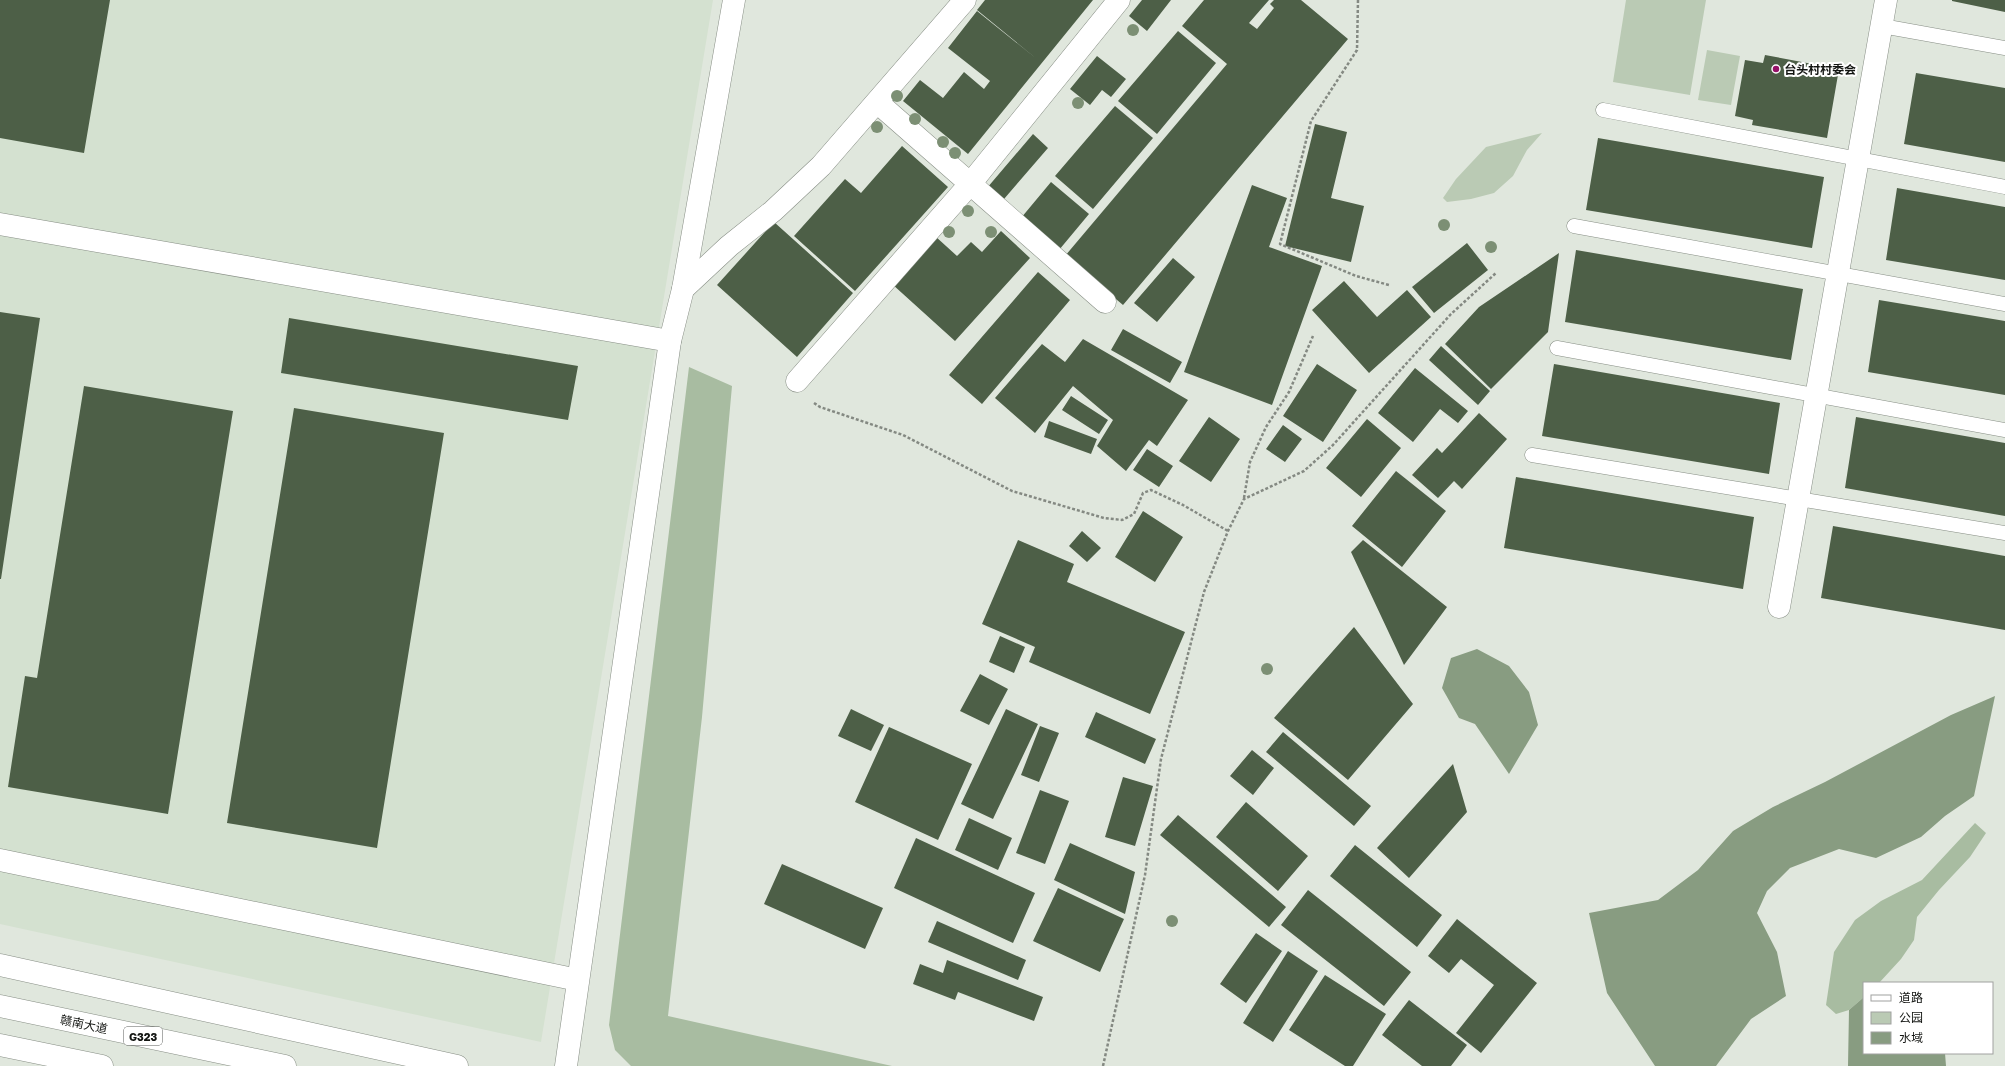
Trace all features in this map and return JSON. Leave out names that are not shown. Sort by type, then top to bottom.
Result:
[{"type":"main road","points":[[566,1066],[670,340],[683,289],[734,0]]},
{"type":"main road","points":[[683,289],[821,166],[965,0]]},
{"type":"main road","points":[[797,381],[970,184],[1119,0]]},
{"type":"main road","points":[[1779,608],[1886,0]]},
{"type":"main road","points":[[877,102],[1105,302]]},
{"type":"main road","points":[[0,224],[670,340]]},
{"type":"main road","points":[[0,860],[578,980]]},
{"type":"main road","points":[[0,965],[457,1066]]},
{"type":"main road","name":"赣南大道","points":[[0,1006],[285,1066]]},
{"type":"main road","points":[[0,1045],[102,1066]]},
{"type":"lane","points":[[1882,26],[2005,48]]},
{"type":"lane","points":[[1603,110],[2005,187]]},
{"type":"lane","points":[[1574,226],[2005,304]]},
{"type":"lane","points":[[1557,348],[2005,430]]},
{"type":"lane","points":[[1532,455],[2005,533]]},
{"type":"path","points":[[1358,0],[1357,50],[1311,121],[1280,244],[1356,276],[1389,285]]},
{"type":"path","points":[[1244,499],[1304,471],[1327,450],[1451,314],[1496,273]]},
{"type":"path","points":[[1103,1066],[1145,875],[1161,759],[1204,592],[1228,531],[1244,499],[1250,462],[1266,427],[1289,392],[1313,336]]},
{"type":"path","points":[[797,381],[802,394],[820,407],[903,435],[1012,491],[1104,518],[1122,520],[1134,514],[1143,493],[1151,490],[1183,505],[1228,531]]},
{"type":"shaded area","points":[[0,0],[713,0],[541,1042],[0,924]]},
{"type":"shaded area","points":[[689,367],[732,386],[702,717],[668,1016],[892,1066],[631,1066],[615,1050],[609,1025]]},
{"type":"shaded area","points":[[1975,823],[1986,833],[1970,857],[1939,890],[1917,917],[1914,940],[1901,959],[1880,982],[1863,982],[1863,998],[1849,1010],[1836,1014],[1826,1005],[1834,952],[1855,920],[1881,901],[1922,880]]},
{"type":"green space","points":[[1626,0],[1706,0],[1690,95],[1613,82]]},
{"type":"green space","points":[[1707,50],[1740,56],[1731,105],[1698,100]]},
{"type":"green space","points":[[1542,133],[1527,150],[1513,176],[1494,193],[1471,199],[1447,202],[1443,198],[1456,179],[1486,147]]},
{"type":"water","points":[[1477,649],[1509,666],[1529,692],[1538,725],[1509,774],[1475,724],[1459,718],[1442,688],[1451,658]]},
{"type":"water","points":[[1995,696],[1974,796],[1945,816],[1921,837],[1876,858],[1839,849],[1790,868],[1767,891],[1757,913],[1777,952],[1786,996],[1751,1019],[1716,1066],[1655,1066],[1607,993],[1589,913],[1658,900],[1698,870],[1733,831],[1773,807],[1825,782],[1951,715]]},
{"type":"water","points":[[1863,998],[1863,1054],[1945,1054],[1946,1066],[1848,1066],[1849,1010]]},
{"type":"building","points":[[0,0],[110,0],[84,153],[0,138]]},
{"type":"building","points":[[985,0],[1093,0],[968,154],[903,101],[920,80],[943,98],[964,72],[984,89],[990,81],[948,48],[977,11],[1038,60],[977,10]]},
{"type":"building","points":[[1142,0],[1171,0],[1147,31],[1129,16]]},
{"type":"building","points":[[1204,0],[1269,0],[1249,23],[1257,29],[1274,8],[1270,4],[1274,0],[1301,0],[1348,39],[1123,305],[1065,256],[1227,64],[1182,26]]},
{"type":"building","points":[[2005,0],[2005,12],[1952,1]]},
{"type":"building","points":[[1178,31],[1216,63],[1157,134],[1118,101]]},
{"type":"building","points":[[1765,55],[1839,69],[1827,138],[1752,125],[1753,120],[1735,116],[1745,60],[1763,63]]},
{"type":"building","points":[[1097,56],[1126,79],[1111,97],[1102,90],[1090,105],[1070,89]]},
{"type":"building","points":[[1916,73],[2005,88],[2005,162],[1904,144]]},
{"type":"building","points":[[1115,106],[1153,138],[1093,209],[1055,176]]},
{"type":"building","points":[[1315,124],[1347,132],[1331,198],[1364,206],[1351,262],[1285,246]]},
{"type":"building","points":[[1033,134],[1048,148],[1004,199],[987,188]]},
{"type":"building","points":[[1598,138],[1824,177],[1812,248],[1586,210]]},
{"type":"building","points":[[902,146],[948,187],[855,291],[794,236],[845,179],[861,193]]},
{"type":"building","points":[[1051,182],[1089,214],[1059,250],[1021,218]]},
{"type":"building","points":[[1252,185],[1287,198],[1269,247],[1322,266],[1272,405],[1184,372]]},
{"type":"building","points":[[1897,188],[2005,207],[2005,280],[1886,260]]},
{"type":"building","points":[[774,222],[853,293],[797,357],[717,285]]},
{"type":"building","points":[[1001,231],[1030,258],[955,341],[892,284],[935,236],[957,256],[971,242],[982,252]]},
{"type":"building","points":[[1467,243],[1488,270],[1434,313],[1412,287]]},
{"type":"building","points":[[1576,250],[1803,289],[1791,360],[1565,322]]},
{"type":"building","points":[[1559,253],[1548,332],[1491,389],[1445,344],[1479,307]]},
{"type":"building","points":[[1173,258],[1195,277],[1157,322],[1134,303]]},
{"type":"building","points":[[1038,272],[1070,300],[982,404],[949,375]]},
{"type":"building","points":[[1344,281],[1377,317],[1407,290],[1431,317],[1369,373],[1312,310]]},
{"type":"building","points":[[1879,300],[2005,321],[2005,395],[1868,372]]},
{"type":"building","points":[[0,312],[40,318],[1,579],[0,579]]},
{"type":"building","points":[[289,318],[578,366],[568,420],[281,373]]},
{"type":"building","points":[[1123,329],[1182,362],[1170,383],[1111,350]]},
{"type":"building","points":[[1083,339],[1188,400],[1157,446],[1149,440],[1126,471],[1097,446],[1113,420],[1073,386],[1035,433],[995,398],[1042,344],[1065,362]]},
{"type":"building","points":[[1441,346],[1490,391],[1478,405],[1429,360]]},
{"type":"building","points":[[1317,364],[1357,390],[1323,442],[1283,416]]},
{"type":"building","points":[[1554,364],[1780,403],[1769,474],[1542,436]]},
{"type":"building","points":[[1415,368],[1468,411],[1458,423],[1440,409],[1413,442],[1378,413]]},
{"type":"building","points":[[84,386],[233,411],[168,814],[8,787],[25,676],[37,678]]},
{"type":"building","points":[[1071,396],[1108,420],[1099,434],[1062,410]]},
{"type":"building","points":[[294,408],[444,433],[377,848],[227,823]]},
{"type":"building","points":[[1479,413],[1507,439],[1462,489],[1454,481],[1438,498],[1412,475],[1437,448],[1442,453]]},
{"type":"building","points":[[1209,417],[1240,439],[1211,482],[1179,461]]},
{"type":"building","points":[[1856,417],[2005,443],[2005,516],[1845,488]]},
{"type":"building","points":[[1367,419],[1401,448],[1361,497],[1326,468]]},
{"type":"building","points":[[1049,421],[1097,439],[1091,454],[1044,437]]},
{"type":"building","points":[[1283,425],[1302,439],[1285,462],[1266,449]]},
{"type":"building","points":[[1147,449],[1173,466],[1159,487],[1133,470]]},
{"type":"building","points":[[1396,471],[1446,511],[1402,567],[1352,526]]},
{"type":"building","points":[[1516,477],[1754,517],[1743,589],[1504,548]]},
{"type":"building","points":[[1143,511],[1183,537],[1155,582],[1115,557]]},
{"type":"building","points":[[1833,526],[2005,556],[2005,630],[1821,598]]},
{"type":"building","points":[[1082,531],[1101,548],[1087,562],[1069,546]]},
{"type":"building","points":[[1018,540],[1074,564],[1067,582],[1185,632],[1150,714],[1029,662],[1035,647],[982,624]]},
{"type":"building","points":[[1363,540],[1447,607],[1404,665],[1351,552]]},
{"type":"building","points":[[1354,627],[1413,704],[1348,780],[1274,718]]},
{"type":"building","points":[[1000,636],[1025,647],[1014,673],[989,662]]},
{"type":"building","points":[[980,674],[1008,689],[989,725],[960,711]]},
{"type":"building","points":[[851,709],[884,725],[871,751],[838,736]]},
{"type":"building","points":[[1006,709],[1038,724],[993,819],[961,804]]},
{"type":"building","points":[[1096,712],[1156,739],[1145,764],[1085,737]]},
{"type":"building","points":[[1040,726],[1059,733],[1039,782],[1021,775]]},
{"type":"building","points":[[889,727],[972,764],[938,840],[855,802]]},
{"type":"building","points":[[1283,732],[1371,806],[1354,826],[1266,752]]},
{"type":"building","points":[[1252,750],[1274,768],[1253,795],[1230,776]]},
{"type":"building","points":[[1453,764],[1467,812],[1409,878],[1377,848]]},
{"type":"building","points":[[1123,777],[1153,786],[1135,846],[1105,837]]},
{"type":"building","points":[[1040,790],[1069,801],[1045,864],[1016,853]]},
{"type":"building","points":[[1246,802],[1308,856],[1278,891],[1216,837]]},
{"type":"building","points":[[1178,815],[1286,907],[1269,927],[1160,835]]},
{"type":"building","points":[[969,818],[1012,838],[998,870],[955,850]]},
{"type":"building","points":[[916,838],[1035,893],[1013,943],[894,888]]},
{"type":"building","points":[[1070,843],[1135,872],[1125,914],[1054,880]]},
{"type":"building","points":[[1355,845],[1442,915],[1417,947],[1330,876]]},
{"type":"building","points":[[782,864],[883,908],[865,949],[764,904]]},
{"type":"building","points":[[1058,888],[1124,919],[1100,972],[1033,941]]},
{"type":"building","points":[[1308,890],[1411,972],[1384,1006],[1281,925]]},
{"type":"building","points":[[1457,919],[1537,983],[1481,1053],[1456,1033],[1494,985],[1461,959],[1449,973],[1428,956]]},
{"type":"building","points":[[937,921],[1026,960],[1018,980],[928,942]]},
{"type":"building","points":[[1256,933],[1282,951],[1246,1003],[1220,984]]},
{"type":"building","points":[[1288,951],[1318,971],[1273,1042],[1243,1023]]},
{"type":"building","points":[[947,960],[1043,997],[1034,1021],[958,992],[955,1000],[913,984],[920,964],[943,973]]},
{"type":"building","points":[[1325,975],[1386,1014],[1353,1066],[1345,1066],[1289,1030]]},
{"type":"building","points":[[1409,1000],[1467,1045],[1451,1066],[1422,1066],[1382,1035]]},
{"type":"place","name":"台头村村委会","points":[[1776,69]]}]
